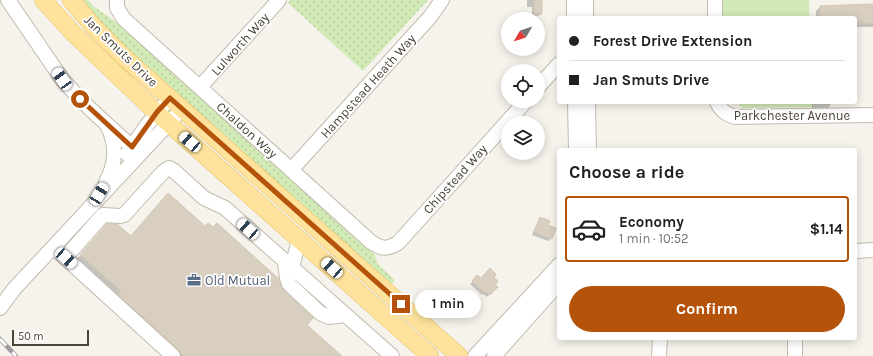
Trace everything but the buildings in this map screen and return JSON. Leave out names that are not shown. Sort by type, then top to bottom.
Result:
[{"type":"main road","name":"Jan Smuts Drive","points":[[43,0],[72,33],[163,118],[430,356]]},
{"type":"main road","name":"Jan Smuts Drive","points":[[71,0],[96,29],[176,104],[459,356]]},
{"type":"street","points":[[8,0],[62,79],[80,99],[136,151]]},
{"type":"street","name":"Lulworth Way","points":[[200,87],[279,0]]},
{"type":"street","name":"Hampstead Heath Way","points":[[291,170],[430,17],[442,0]]},
{"type":"street","points":[[574,0],[574,16]]},
{"type":"street","points":[[586,0],[586,16]]},
{"type":"street","points":[[715,0],[715,16]]},
{"type":"street","name":"Chaldon Way","points":[[117,4],[124,19],[371,242],[381,248]]},
{"type":"street","points":[[545,79],[557,66]]},
{"type":"street","points":[[0,308],[14,289],[96,202],[136,151],[176,104]]},
{"type":"street","points":[[575,104],[576,148]]},
{"type":"street","points":[[588,104],[589,148]]},
{"type":"street","name":"Parkchester Avenue","points":[[718,104],[726,114],[734,117],[873,115]]},
{"type":"street","name":"Chipstead Way","points":[[381,248],[389,248],[398,243],[520,108]]},
{"type":"street","points":[[96,202],[112,169],[114,154],[114,143],[106,123]]},
{"type":"street","points":[[106,182],[136,151]]},
{"type":"street","points":[[96,202],[108,215],[124,215],[163,172],[169,168],[173,170],[204,198],[225,208],[392,356]]},
{"type":"street","points":[[66,258],[108,215]]},
{"type":"street","points":[[288,265],[299,239]]},
{"type":"street","points":[[54,247],[174,356]]},
{"type":"street","points":[[857,250],[873,250]]},
{"type":"street","points":[[494,356],[507,332],[557,267]]},
{"type":"street","points":[[475,356],[507,332],[557,285]]},
{"type":"street","points":[[659,356],[660,340]]},
{"type":"street","points":[[795,340],[795,356]]},
{"type":"green space","points":[[76,0],[88,0],[93,6],[119,24],[286,172],[374,254],[378,264],[395,280],[390,286],[177,100]]},
{"type":"green space","points":[[290,0],[428,0],[363,71],[288,3]]},
{"type":"green space","points":[[723,0],[809,0],[809,16],[723,16]]},
{"type":"green space","points":[[738,104],[812,104],[813,107],[743,108]]},
{"type":"railway","points":[[0,339],[16,356]]},
{"type":"place","name":"Old Mutual","points":[[194,280]]},
{"type":"route","points":[[80,99],[132,147],[157,112],[170,98],[401,304]]}]
